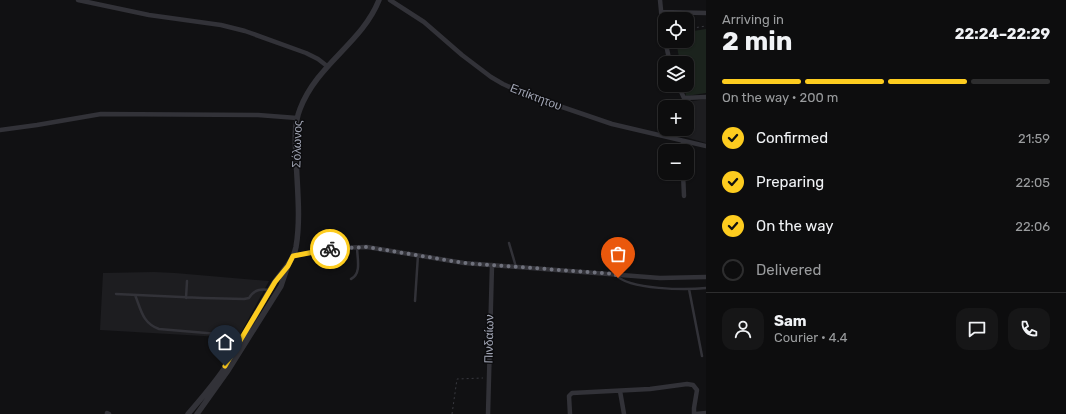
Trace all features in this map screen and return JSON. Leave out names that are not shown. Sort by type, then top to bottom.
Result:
[{"type":"street","points":[[78,0],[137,13],[226,26],[314,56],[327,66]]},
{"type":"street","name":"Επίκτητου","points":[[390,0],[424,22],[462,55],[491,77],[503,84],[612,124],[706,146]]},
{"type":"street","points":[[660,0],[661,12]]},
{"type":"street","name":"Σόλωνος","points":[[197,414],[227,372],[281,286],[293,256],[296,243],[298,216],[295,139],[297,118],[304,98],[313,83],[373,13],[376,1]]},
{"type":"street","points":[[694,13],[706,13]]},
{"type":"street","points":[[681,92],[684,98],[706,96]]},
{"type":"street","points":[[0,125],[0,130],[37,126],[101,114],[258,115],[297,118]]},
{"type":"street","points":[[683,180],[684,196]]},
{"type":"street","points":[[293,256],[323,250],[356,246],[380,248],[464,263],[660,278],[706,277]]},
{"type":"street","name":"Πινδαίων","points":[[488,414],[492,265]]},
{"type":"street","name":"Σόλωνος","points":[[188,414],[223,370],[270,290],[288,266]]},
{"type":"street","points":[[570,414],[571,393],[664,387],[687,384],[696,387],[697,393],[694,408],[695,414],[706,413]]},
{"type":"street","points":[[620,390],[624,414]]},
{"type":"lane","points":[[509,243],[516,267]]},
{"type":"lane","points":[[351,278],[356,276],[357,271],[356,246]]},
{"type":"lane","points":[[415,301],[418,255]]},
{"type":"lane","points":[[615,274],[622,280],[647,287],[668,289],[706,288]]},
{"type":"lane","points":[[186,298],[187,281]]},
{"type":"lane","points":[[689,289],[702,356]]},
{"type":"lane","points":[[116,294],[186,298],[244,299],[249,298],[258,290],[270,290]]},
{"type":"lane","points":[[135,295],[145,320],[154,327],[178,331],[243,336]]},
{"type":"path","points":[[694,28],[706,26]]},
{"type":"path","points":[[452,414],[457,379],[489,378]]},
{"type":"shaded area","points":[[706,29],[706,93],[686,96],[685,92],[694,92],[694,56],[679,56],[677,48],[694,48],[694,31]]},
{"type":"shaded area","points":[[706,99],[706,143],[685,137],[694,136],[694,101]]},
{"type":"shaded area","points":[[154,272],[269,281],[238,338],[100,330],[103,273]]},
{"type":"way so far","points":[[330,249],[367,247],[464,263],[615,274],[618,278]]},
{"type":"route","points":[[225,366],[275,282],[288,266],[293,256],[300,256],[311,252],[330,249]]}]
